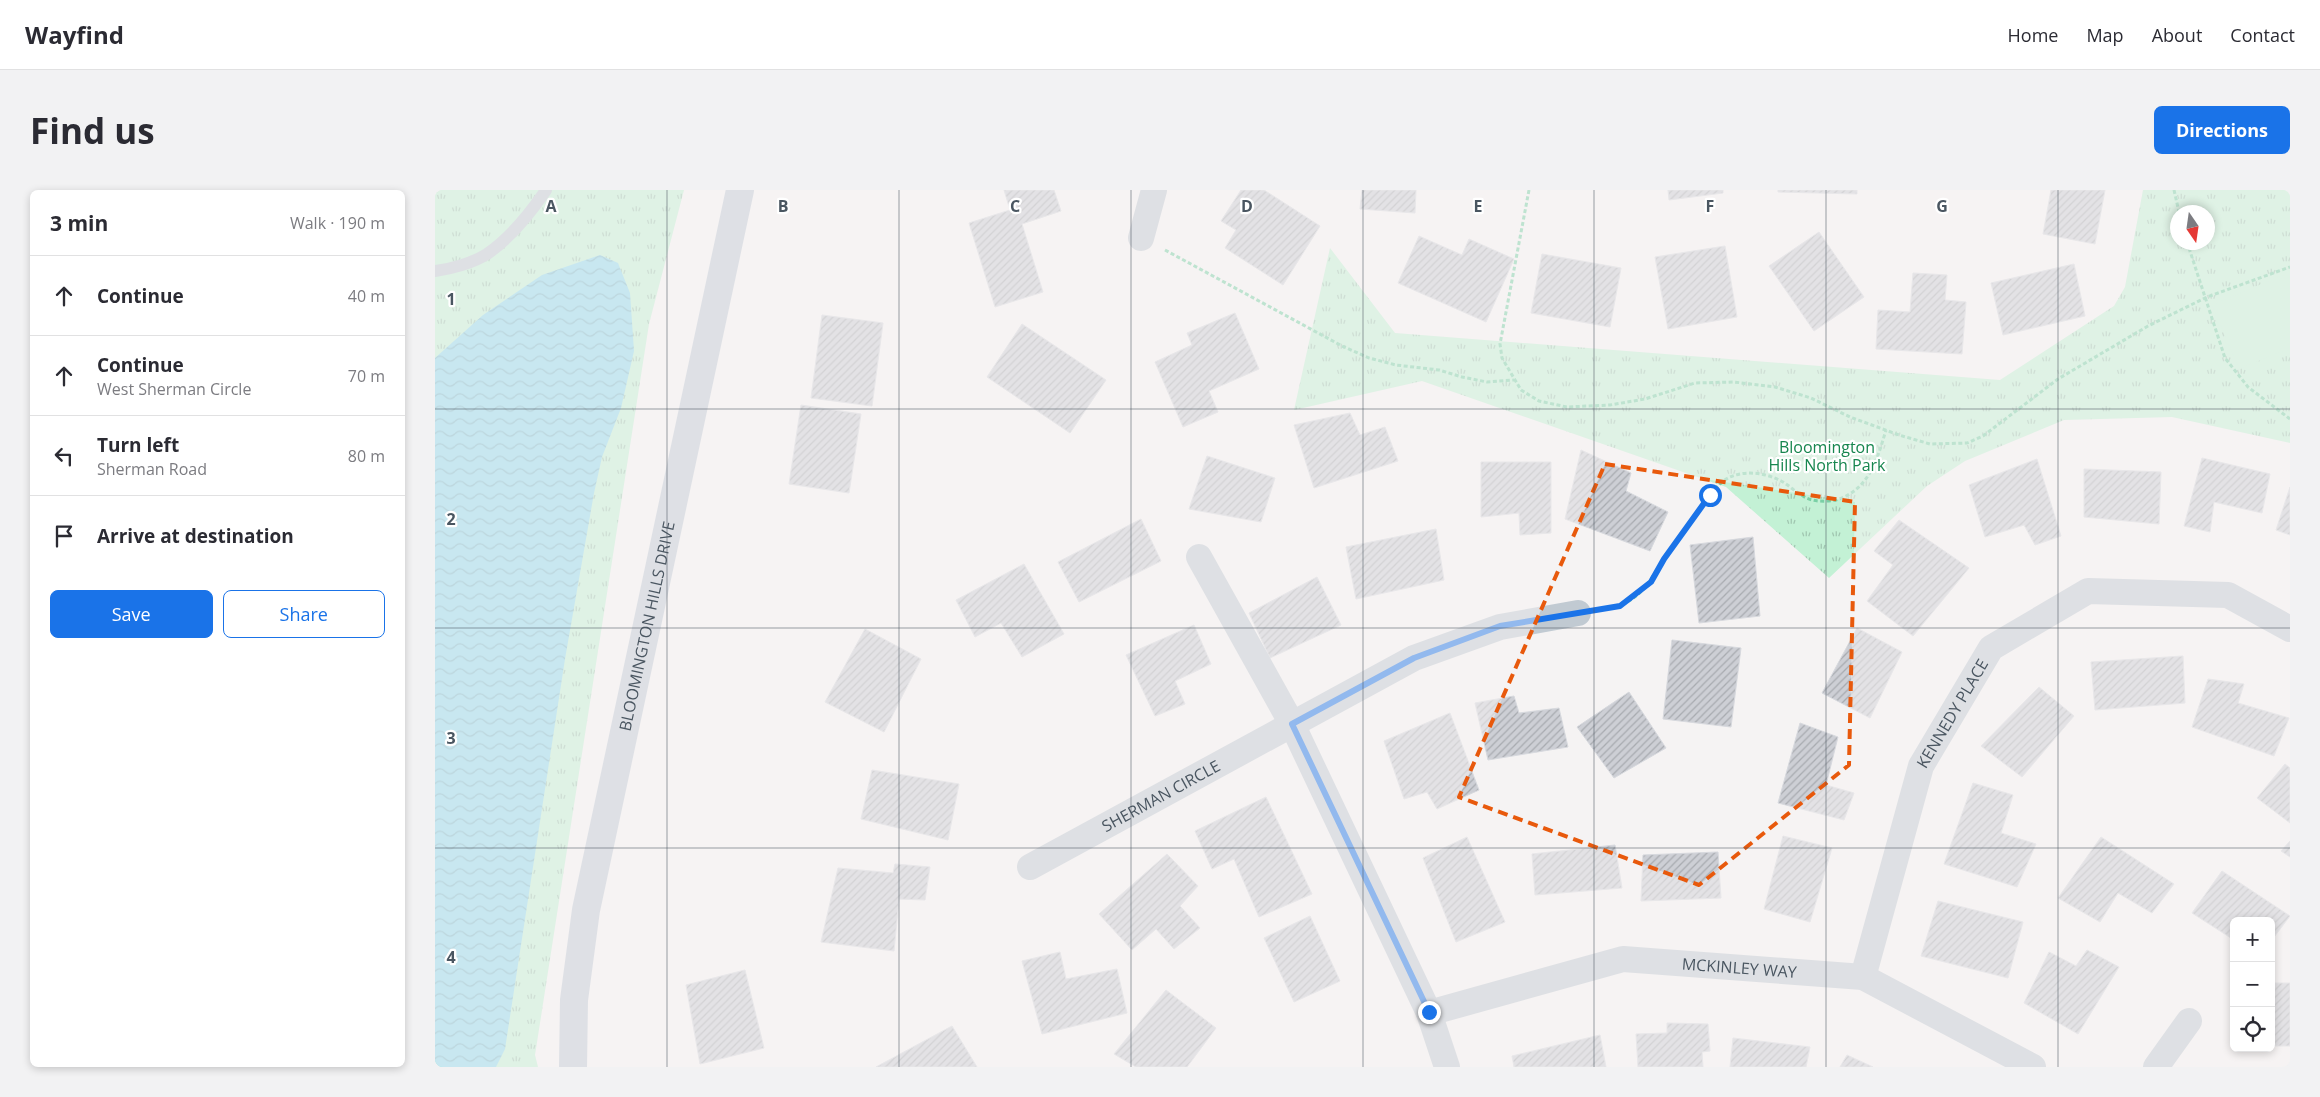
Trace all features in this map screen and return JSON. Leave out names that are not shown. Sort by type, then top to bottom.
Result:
[{"type":"street","name":"BLOOMINGTON HILLS DRIVE","points":[[573,1067],[574,1000],[587,910],[740,190]]},
{"type":"street","points":[[1141,238],[1154,190]]},
{"type":"street","points":[[1199,557],[1292,724],[1429,1012],[1447,1067]]},
{"type":"street","name":"KENNEDY PLACE","points":[[1863,977],[1921,766],[1991,648],[2088,590],[2228,595],[2290,628]]},
{"type":"street","name":"SHERMAN CIRCLE","points":[[1030,867],[1414,658],[1500,626],[1578,613]]},
{"type":"street","name":"MCKINLEY WAY","points":[[1429,1012],[1623,959],[1863,977],[2033,1067]]},
{"type":"street","points":[[2156,1067],[2189,1021]]},
{"type":"lane","points":[[435,271],[447,269],[487,254],[519,224],[546,190]]},
{"type":"path","points":[[1529,190],[1501,344],[1502,358],[1521,390],[1539,400],[1567,407],[1627,402],[1695,383],[1734,382],[1767,386],[1811,398],[1886,430],[1930,444],[1967,443],[1983,436],[2058,379],[2148,326],[2207,296],[2290,268]]},
{"type":"path","points":[[2174,190],[2177,205]]},
{"type":"path","points":[[1141,238],[1342,346],[1369,358],[1396,365],[1439,370],[1487,382],[1514,380]]},
{"type":"path","points":[[2190,250],[2207,296],[2215,332],[2225,358],[2248,387],[2290,420]]},
{"type":"path","points":[[1578,613],[1620,606],[1629,601],[1651,582],[1664,559],[1710,495],[1729,478],[1747,472],[1766,475],[1782,481],[1804,498],[1827,502],[1849,496],[1861,485],[1876,464],[1886,430]]},
{"type":"highlighted area","points":[[1605,464],[1855,502],[1849,765],[1699,885],[1459,797]]},
{"type":"green space","points":[[435,190],[684,190],[649,324],[535,1055],[538,1067],[435,1067]]},
{"type":"green space","name":"Bloomington Hills North Park","points":[[2143,190],[2290,190],[2290,443],[2172,417],[2064,420],[1965,461],[1927,486],[1829,578],[1726,487],[1422,381],[1294,410],[1330,248],[1395,333],[2000,380],[2114,306],[2125,287]]},
{"type":"green space","points":[[2290,272],[2290,348],[2239,369],[2212,305]]},
{"type":"water","points":[[600,255],[618,263],[630,293],[634,351],[621,408],[602,457],[594,493],[565,659],[505,1049],[496,1067],[435,1067],[435,358],[483,315],[542,275]]},
{"type":"building","points":[[1004,190],[1054,190],[1061,211],[1022,224],[1043,292],[995,307],[969,223],[1010,210]]},
{"type":"building","points":[[1241,190],[1264,190],[1320,226],[1283,285],[1225,248],[1236,230],[1221,221]]},
{"type":"building","points":[[1362,190],[1416,190],[1415,213],[1360,209]]},
{"type":"building","points":[[1668,190],[1723,190],[1723,193],[1669,200]]},
{"type":"building","points":[[1778,190],[1857,190],[1857,194],[1778,192]]},
{"type":"building","points":[[2051,190],[2105,190],[2095,244],[2043,234]]},
{"type":"building","points":[[1819,232],[1864,297],[1814,331],[1769,266]]},
{"type":"building","points":[[1419,236],[1462,255],[1469,239],[1514,259],[1486,322],[1398,283]]},
{"type":"building","points":[[1725,246],[1737,317],[1668,329],[1655,257]]},
{"type":"building","points":[[1542,254],[1621,268],[1610,327],[1531,313]]},
{"type":"building","points":[[2074,264],[2085,316],[2003,335],[1991,283]]},
{"type":"building","points":[[1913,273],[1947,275],[1945,300],[1966,302],[1962,354],[1876,349],[1878,310],[1910,312]]},
{"type":"building","points":[[1235,313],[1259,369],[1209,391],[1218,412],[1183,427],[1155,362],[1192,345],[1187,333]]},
{"type":"building","points":[[822,315],[883,323],[872,406],[811,398]]},
{"type":"building","points":[[1022,324],[1106,380],[1070,433],[987,377]]},
{"type":"building","points":[[801,405],[861,414],[849,493],[789,484]]},
{"type":"building","points":[[1350,413],[1360,435],[1385,427],[1398,461],[1314,488],[1294,425]]},
{"type":"building","points":[[1581,450],[1631,473],[1626,491],[1668,512],[1650,551],[1565,519]]},
{"type":"building","points":[[1207,456],[1275,478],[1261,522],[1189,509]]},
{"type":"building","points":[[2202,458],[2270,474],[2262,513],[2214,502],[2210,532],[2184,526]]},
{"type":"building","points":[[2037,459],[2061,536],[2035,545],[2024,525],[1985,537],[1969,485]]},
{"type":"building","points":[[1481,462],[1551,462],[1551,533],[1520,535],[1519,513],[1481,517]]},
{"type":"building","points":[[2084,469],[2161,472],[2159,524],[2084,517]]},
{"type":"building","points":[[2290,487],[2290,535],[2276,530]]},
{"type":"building","points":[[1141,519],[1161,561],[1079,602],[1058,562]]},
{"type":"building","points":[[1899,520],[1969,568],[1913,636],[1867,601],[1893,565],[1874,551]]},
{"type":"building","points":[[1436,529],[1444,580],[1356,599],[1346,547]]},
{"type":"building","points":[[1753,537],[1760,616],[1699,623],[1690,545]]},
{"type":"building","points":[[1024,564],[1064,634],[1022,657],[1001,623],[975,637],[956,600]]},
{"type":"building","points":[[1317,577],[1341,625],[1270,658],[1249,613]]},
{"type":"building","points":[[1194,625],[1211,664],[1175,681],[1185,704],[1155,716],[1126,655]]},
{"type":"building","points":[[1857,628],[1902,652],[1870,718],[1822,693]]},
{"type":"building","points":[[865,629],[921,659],[884,732],[825,702]]},
{"type":"building","points":[[1672,640],[1741,648],[1731,727],[1663,719]]},
{"type":"building","points":[[2183,656],[2185,703],[2095,710],[2091,662]]},
{"type":"building","points":[[2208,679],[2244,684],[2238,703],[2289,718],[2274,756],[2192,727]]},
{"type":"building","points":[[2039,687],[2074,716],[2022,777],[1981,746]]},
{"type":"building","points":[[1629,692],[1666,748],[1614,778],[1577,727]]},
{"type":"building","points":[[1514,696],[1519,713],[1559,708],[1568,747],[1488,760],[1475,703]]},
{"type":"building","points":[[1450,713],[1479,790],[1437,809],[1427,792],[1404,799],[1384,741]]},
{"type":"building","points":[[1800,723],[1838,737],[1826,785],[1854,793],[1844,820],[1778,803]]},
{"type":"building","points":[[2285,764],[2290,768],[2290,823],[2257,798]]},
{"type":"building","points":[[872,770],[959,784],[948,840],[861,819]]},
{"type":"building","points":[[1973,783],[2013,795],[2001,833],[2036,844],[2017,887],[1944,864]]},
{"type":"building","points":[[1266,797],[1312,894],[1259,917],[1234,859],[1212,869],[1195,831]]},
{"type":"building","points":[[1783,836],[1832,848],[1810,922],[1764,909]]},
{"type":"building","points":[[1467,837],[1505,922],[1456,942],[1423,858]]},
{"type":"building","points":[[2101,837],[2174,884],[2152,913],[2118,893],[2100,922],[2058,898]]},
{"type":"building","points":[[2290,841],[2290,857],[2281,851]]},
{"type":"building","points":[[1615,845],[1622,888],[1535,895],[1532,854]]},
{"type":"building","points":[[1718,852],[1721,898],[1641,901],[1643,855]]},
{"type":"building","points":[[1167,854],[1198,886],[1180,906],[1200,928],[1174,949],[1156,929],[1132,950],[1099,914]]},
{"type":"building","points":[[895,864],[930,867],[925,900],[899,899],[894,951],[821,942],[838,868],[893,873]]},
{"type":"building","points":[[2222,871],[2290,916],[2275,936],[2275,917],[2230,917],[2230,937],[2192,913]]},
{"type":"building","points":[[1938,901],[2023,922],[2008,978],[1921,956]]},
{"type":"building","points":[[1310,916],[1340,981],[1294,1002],[1264,938]]},
{"type":"building","points":[[2087,950],[2119,967],[2078,1034],[2024,1003],[2049,952],[2076,966]]},
{"type":"building","points":[[1060,952],[1066,979],[1117,969],[1127,1013],[1042,1034],[1022,961]]},
{"type":"building","points":[[745,970],[764,1048],[700,1064],[686,985]]},
{"type":"building","points":[[2275,983],[2290,983],[2290,1046],[2275,1046]]},
{"type":"building","points":[[1166,990],[1216,1028],[1187,1067],[1136,1067],[1114,1054]]},
{"type":"building","points":[[1667,1023],[1708,1024],[1710,1051],[1702,1052],[1703,1067],[1638,1067],[1636,1034],[1667,1033]]},
{"type":"building","points":[[952,1026],[977,1067],[876,1067]]},
{"type":"building","points":[[1600,1035],[1606,1067],[1514,1067],[1512,1056]]},
{"type":"building","points":[[1733,1038],[1810,1047],[1806,1067],[1730,1067]]},
{"type":"building","points":[[1847,1055],[1873,1067],[1840,1067]]},
{"type":"route","points":[[1429,1012],[1292,724],[1414,658],[1500,626],[1620,606],[1629,601],[1651,582],[1664,559],[1710,495]]}]
